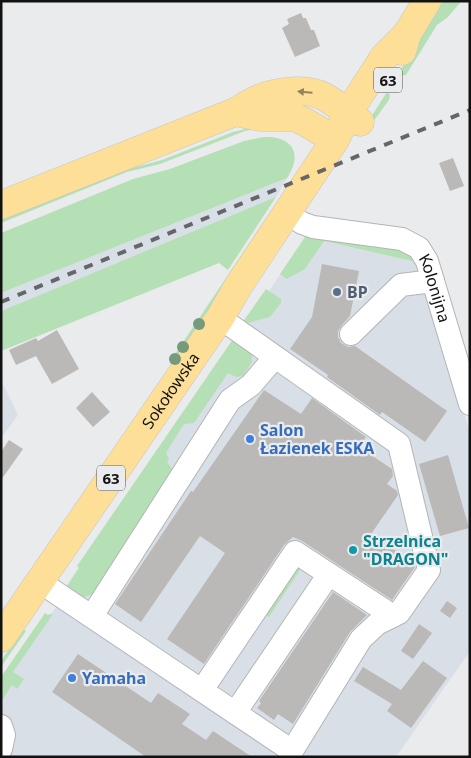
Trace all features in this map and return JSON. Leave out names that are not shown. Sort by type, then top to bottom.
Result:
[{"type":"main road","name":"Sokołowska","points":[[1,638],[220,318],[237,288],[288,214],[335,140],[354,117],[384,57],[407,34],[427,1]]},
{"type":"main road","points":[[1,205],[236,112],[267,96],[298,92],[316,94],[354,117]]},
{"type":"main road","points":[[236,112],[260,117],[294,118],[310,124],[335,140]]},
{"type":"street","name":"Kolonijna","points":[[288,214],[312,227],[402,239],[418,248],[427,261],[470,404]]},
{"type":"street","points":[[351,334],[401,285],[433,281]]},
{"type":"street","points":[[40,582],[292,751],[361,639],[377,624],[399,613],[429,570],[399,444],[220,318]]},
{"type":"street","points":[[92,616],[230,400],[251,385],[275,357]]},
{"type":"street","points":[[202,690],[295,552],[393,616]]},
{"type":"street","points":[[235,713],[329,574]]},
{"type":"street","points":[[1,726],[4,735],[1,749]]},
{"type":"shaded area","points":[[287,178],[276,197],[1,311],[1,293]]},
{"type":"shaded area","points":[[306,237],[416,262],[421,266],[470,433],[470,651],[396,757],[1,757],[1,678],[59,603],[56,601]]},
{"type":"shaded area","points":[[1,380],[18,415],[1,438]]},
{"type":"green space","points":[[443,1],[456,1],[460,3],[448,17],[437,25],[406,75],[397,76]]},
{"type":"green space","points":[[387,92],[390,95],[389,100],[367,130],[364,128]]},
{"type":"green space","points":[[254,127],[291,128],[289,132],[267,128],[245,131],[160,164],[127,172],[1,223],[1,215],[92,179],[162,160],[233,132]]},
{"type":"green space","points":[[274,137],[282,140],[292,148],[294,161],[287,178],[1,293],[1,233],[133,179],[170,169],[244,141]]},
{"type":"green space","points":[[276,197],[228,270],[219,263],[1,351],[1,311]]},
{"type":"green space","points":[[269,214],[257,244],[176,363],[169,363]]},
{"type":"green space","points":[[307,234],[396,249],[412,254],[416,262],[324,241],[305,269],[287,279],[280,274]]},
{"type":"green space","points":[[266,289],[281,299],[281,303],[270,317],[246,325],[242,323]]},
{"type":"green space","points":[[233,339],[252,352],[252,362],[243,376],[236,377],[228,373],[194,423],[184,424],[166,453],[169,459],[167,462],[176,474],[97,591],[88,596],[81,597],[65,589],[79,568],[77,566]]},
{"type":"green space","points":[[291,563],[304,564],[269,617],[266,615]]},
{"type":"green space","points":[[45,613],[48,615],[53,614],[13,672],[24,679],[17,689],[12,685],[1,702],[1,677]]},
{"type":"green space","points":[[23,629],[26,631],[1,667],[1,661]]},
{"type":"building","points":[[301,13],[303,18],[306,18],[311,30],[314,30],[320,46],[295,57],[282,28],[289,24],[287,19]]},
{"type":"building","points":[[453,158],[464,186],[450,191],[439,163]]},
{"type":"building","points":[[322,264],[359,271],[350,316],[338,331],[341,343],[348,347],[355,346],[447,411],[425,442],[382,412],[380,415],[327,377],[328,375],[290,349],[312,317]]},
{"type":"building","points":[[57,330],[79,369],[52,384],[36,356],[16,365],[9,350],[36,338],[38,341]]},
{"type":"building","points":[[264,390],[301,414],[312,398],[366,437],[359,447],[392,469],[393,476],[387,484],[397,491],[398,495],[371,534],[414,563],[415,567],[392,600],[293,537],[284,545],[204,664],[167,639],[225,553],[200,536],[141,622],[115,604],[191,491],[193,492]]},
{"type":"building","points":[[92,392],[110,412],[93,427],[76,408]]},
{"type":"building","points":[[9,440],[23,449],[1,480],[1,452]]},
{"type":"building","points":[[448,455],[469,528],[440,536],[419,464]]},
{"type":"building","points":[[333,592],[367,615],[350,632],[293,724],[278,714],[274,720],[257,708],[261,703],[259,701]]},
{"type":"building","points":[[447,601],[457,608],[450,618],[440,611]]},
{"type":"building","points":[[419,624],[432,633],[413,659],[401,651]]},
{"type":"building","points":[[78,654],[151,703],[158,693],[190,714],[182,724],[206,740],[213,731],[252,757],[146,757],[52,692]]},
{"type":"building","points":[[423,661],[447,678],[411,728],[387,711],[392,704],[354,681],[363,667],[401,690]]},
{"type":"railway","points":[[1,302],[470,110]]},
{"type":"place","name":"BP","points":[[337,292]]},
{"type":"place","name":"Salon Łazienek ESKA","points":[[250,439]]},
{"type":"place","name":"Strzelnica \"DRAGON\"","points":[[353,550]]},
{"type":"place","name":"Yamaha","points":[[72,678]]}]
